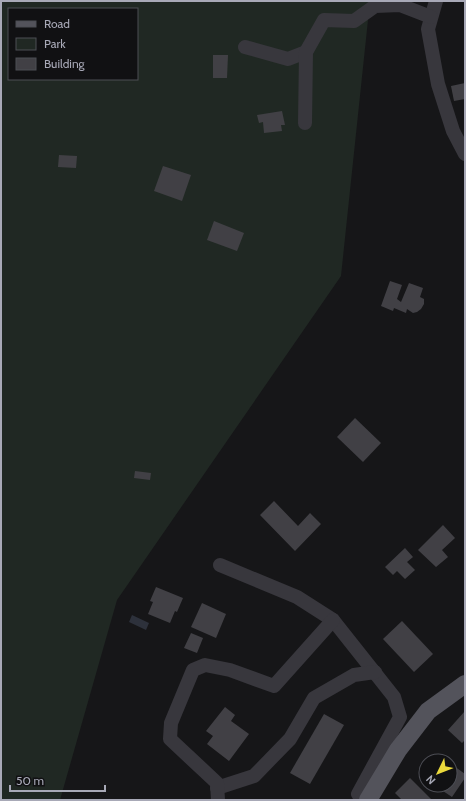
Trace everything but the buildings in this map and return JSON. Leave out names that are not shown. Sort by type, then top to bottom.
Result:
[{"type":"main road","points":[[368,800],[398,750],[428,712],[465,684]]},
{"type":"street","points":[[436,1],[428,30],[438,84],[453,131],[465,154]]},
{"type":"street","points":[[305,123],[306,52],[324,20],[354,21],[375,6],[400,5],[431,18]]},
{"type":"street","points":[[245,47],[288,59],[306,52]]},
{"type":"street","points":[[220,565],[297,597],[333,620],[394,697],[400,718],[358,794],[363,800]]},
{"type":"street","points":[[333,620],[274,686],[230,670],[205,665],[193,670],[171,723],[170,739],[217,783],[218,794],[254,776],[290,739],[314,698],[354,676],[375,672]]},
{"type":"green space","points":[[1,1],[370,1],[341,276],[117,600],[60,800],[1,800]]},
{"type":"shaded area","points":[[132,615],[149,623],[146,630],[129,622]]}]
